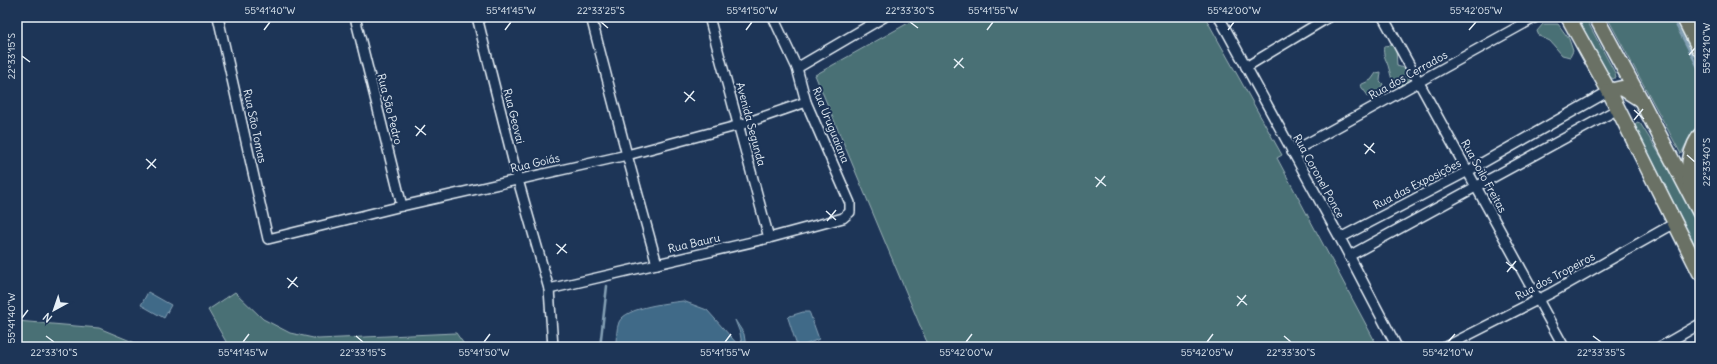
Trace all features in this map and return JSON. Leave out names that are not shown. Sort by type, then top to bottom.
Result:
[{"type":"highway","points":[[1684,17],[1700,49]]},
{"type":"highway","points":[[1698,208],[1688,175],[1689,159],[1694,145],[1700,136]]},
{"type":"main road","points":[[1568,17],[1609,90],[1700,273]]},
{"type":"main road","points":[[1596,17],[1698,208]]},
{"type":"main road","points":[[1609,90],[1622,88],[1642,102]]},
{"type":"street","name":"Rua São Tomas","points":[[218,17],[268,239]]},
{"type":"street","name":"Rua São Pedro","points":[[355,17],[402,206]]},
{"type":"street","name":"Rua Geovai","points":[[478,17],[518,180],[549,289],[553,347]]},
{"type":"street","points":[[592,17],[627,155],[657,264]]},
{"type":"street","name":"Avenida Segunda","points":[[709,17],[740,125],[769,238]]},
{"type":"street","name":"Rua Uruguaiana","points":[[773,17],[797,68],[806,102],[850,203],[850,212],[843,218]]},
{"type":"street","points":[[797,68],[884,17]]},
{"type":"street","name":"Rua Coronel Ponce","points":[[1219,17],[1340,238],[1397,347]]},
{"type":"street","points":[[1246,66],[1329,17]]},
{"type":"street","name":"Rua Soilo Freitas","points":[[1383,17],[1564,347]]},
{"type":"street","name":"Rua dos Cerrados","points":[[1292,152],[1420,83],[1536,17]]},
{"type":"street","name":"Rua das Exposições","points":[[1340,238],[1468,171],[1609,90]]},
{"type":"street","name":"Rua Goiás","points":[[268,239],[402,206],[627,155],[740,125],[806,102]]},
{"type":"street","points":[[1349,256],[1618,109]]},
{"type":"street","name":"Rua Bauru","points":[[549,289],[769,238],[843,218]]},
{"type":"street","name":"Rua dos Tropeiros","points":[[1445,347],[1538,299],[1675,223]]},
{"type":"street","points":[[1660,347],[1700,324]]},
{"type":"green space","points":[[919,17],[1205,17],[1282,155],[1277,158],[1378,347],[929,347],[815,75]]},
{"type":"green space","points":[[1577,17],[1585,17],[1615,73],[1616,77],[1613,79],[1610,77]]},
{"type":"green space","points":[[1607,17],[1677,17],[1700,64],[1700,123],[1691,134],[1681,154]]},
{"type":"green space","points":[[1543,24],[1558,24],[1569,39],[1573,51],[1570,57],[1562,55],[1550,41],[1539,36],[1537,31]]},
{"type":"green space","points":[[1391,45],[1396,49],[1397,66],[1410,70],[1412,73],[1408,82],[1402,86],[1395,85],[1384,55],[1384,46]]},
{"type":"green space","points":[[1381,72],[1380,81],[1383,84],[1376,97],[1369,97],[1360,85],[1371,80],[1376,73]]},
{"type":"green space","points":[[1637,122],[1640,123],[1672,174],[1700,226],[1700,255],[1635,126]]},
{"type":"green space","points":[[235,292],[263,319],[290,333],[318,339],[456,333],[466,347],[229,347],[208,310]]},
{"type":"green space","points":[[17,321],[99,328],[145,347],[17,347]]},
{"type":"water","points":[[148,292],[171,305],[164,318],[141,305]]},
{"type":"water","points":[[683,301],[707,310],[739,346],[742,345],[740,333],[735,320],[744,334],[746,347],[615,347],[618,325],[623,317],[638,309]]},
{"type":"water","points":[[803,312],[809,312],[819,339],[800,347],[797,346],[788,318]]},
{"type":"waterway","points":[[1672,17],[1700,71]]},
{"type":"waterway","points":[[600,347],[607,286]]}]
